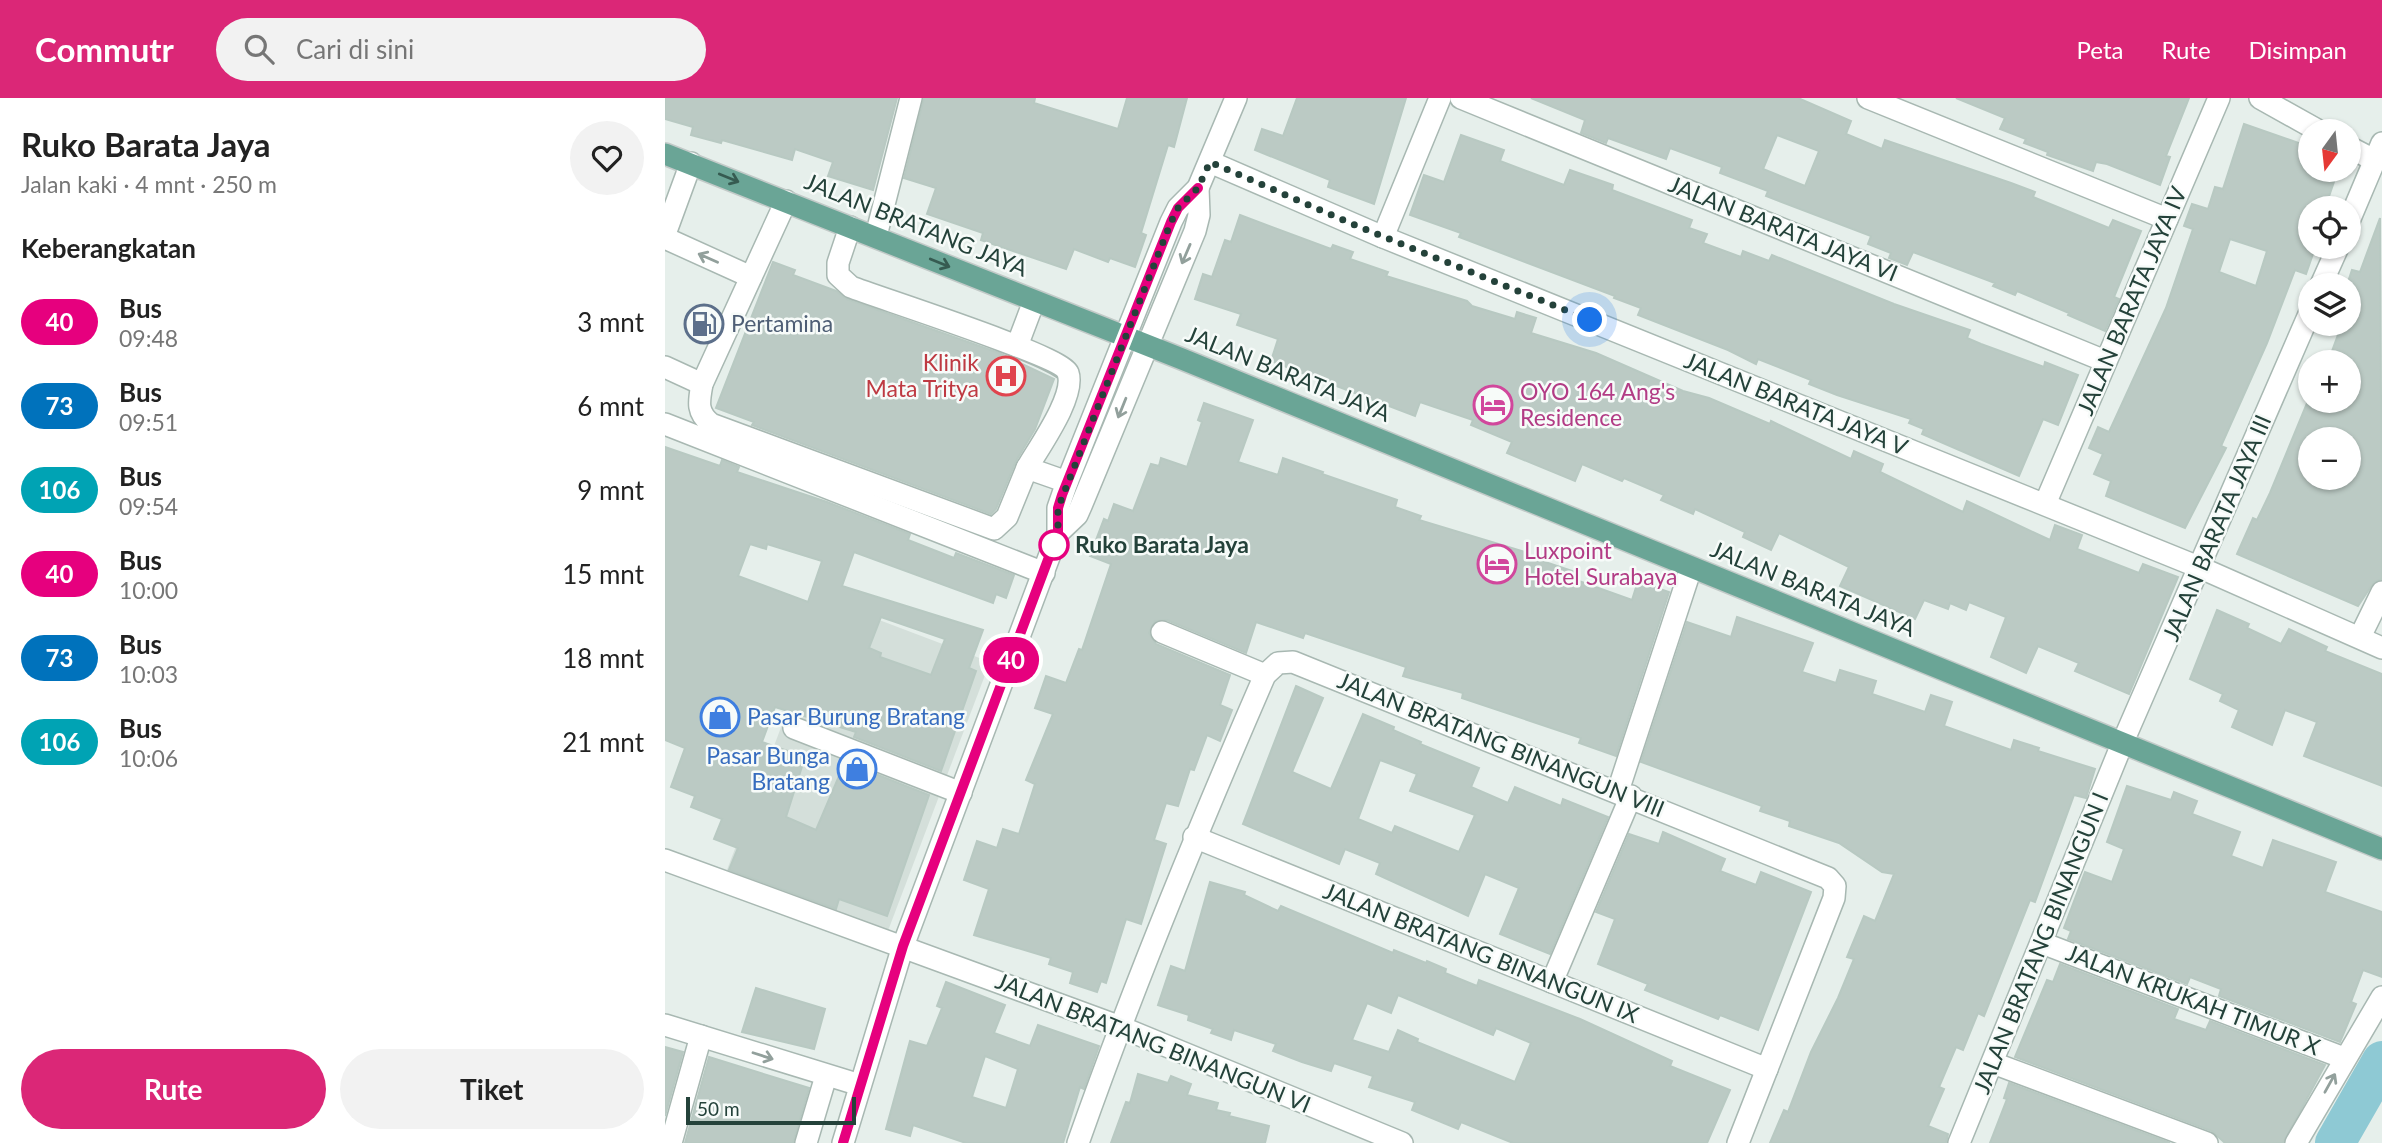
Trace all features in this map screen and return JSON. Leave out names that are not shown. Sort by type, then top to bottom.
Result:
[{"type":"main road","name":"JALAN BRATANG JAYA","points":[[665,153],[1147,345]]},
{"type":"main road","name":"JALAN BARATA JAYA","points":[[1147,345],[2382,849]]},
{"type":"street","points":[[876,236],[911,98]]},
{"type":"street","points":[[843,1143],[903,946],[1058,533],[1058,508],[1067,482],[1123,336],[1174,215],[1198,188],[1235,98]]},
{"type":"street","points":[[1383,237],[1440,98]]},
{"type":"street","name":"JALAN BARATA JAYA VI","points":[[1461,98],[2105,361]]},
{"type":"street","points":[[1868,98],[2167,219]]},
{"type":"street","name":"JALAN BARATA JAYA IV","points":[[2045,505],[2219,98]]},
{"type":"street","points":[[2260,98],[2298,119]]},
{"type":"street","points":[[2360,196],[2378,152]]},
{"type":"street","name":"JALAN BARATA JAYA V","points":[[1210,162],[1383,237],[2201,568],[2382,648]]},
{"type":"street","points":[[691,163],[665,236],[751,277]]},
{"type":"street","points":[[1058,533],[1077,515],[1195,231],[1199,215],[1198,188]]},
{"type":"street","points":[[786,201],[702,384],[699,407],[702,417],[711,424],[994,529],[1007,517],[1027,468],[1070,391],[1067,371],[1059,362],[851,287],[838,275],[838,263],[850,226]]},
{"type":"street","points":[[1017,346],[1034,301]]},
{"type":"street","name":"JALAN BARATA JAYA III","points":[[2122,744],[2201,568],[2300,336]]},
{"type":"street","points":[[665,367],[702,384]]},
{"type":"street","points":[[665,424],[1044,573]]},
{"type":"street","points":[[1027,468],[1067,482]]},
{"type":"street","points":[[1552,982],[1625,793],[1691,568]]},
{"type":"street","points":[[2360,637],[2382,592]]},
{"type":"street","points":[[1078,1143],[1118,1027],[1132,1000],[1194,837],[1265,675],[1162,632]]},
{"type":"street","name":"JALAN BRATANG BINANGUN VIII","points":[[1265,675],[1278,663],[1293,662],[1625,793],[1828,878],[1835,886],[1834,898],[1738,1143]]},
{"type":"street","points":[[793,728],[961,793]]},
{"type":"street","name":"JALAN BRATANG BINANGUN I","points":[[1959,1143],[2122,744]]},
{"type":"street","name":"JALAN BRATANG BINANGUN IX","points":[[1194,837],[1767,1069]]},
{"type":"street","name":"JALAN BRATANG BINANGUN VI","points":[[665,860],[1118,1027],[1402,1143]]},
{"type":"street","name":"JALAN KRUKAH TIMUR X","points":[[2042,943],[2344,1058]]},
{"type":"street","points":[[2296,1143],[2382,997]]},
{"type":"street","points":[[665,1025],[860,1085]]},
{"type":"street","points":[[671,1143],[701,1036]]},
{"type":"street","points":[[1993,1063],[2207,1143]]},
{"type":"street","points":[[806,1143],[825,1076]]},
{"type":"shaded area","name":"Pasar Bunga Bratang","points":[[829,601],[990,662],[886,936],[725,875]]},
{"type":"building","points":[[665,98],[897,98],[873,190],[828,176],[833,162],[795,149],[792,160],[722,140],[721,143],[691,135],[693,127],[665,119]]},
{"type":"building","points":[[924,98],[1035,98],[1034,103],[1118,129],[1127,98],[1187,98],[1174,147],[1168,145],[1141,233],[1146,235],[1135,267],[1110,258],[1108,262],[1074,249],[1066,269],[981,240],[983,233],[927,214],[936,188],[904,178]]},
{"type":"building","points":[[1297,98],[1406,98],[1374,204],[1328,187],[1330,180],[1255,150],[1262,129],[1283,136]]},
{"type":"building","points":[[1531,98],[1798,98],[1851,121],[1846,134],[1882,149],[1885,140],[2035,192],[2033,197],[2109,228],[2113,220],[2141,231],[2114,297],[2119,299],[2105,331],[2017,291],[2015,295],[1993,286],[1995,283],[1913,252],[1907,265],[1889,258],[1891,253],[1868,244],[1871,236],[1766,196],[1768,191],[1720,173],[1722,167],[1670,148],[1666,159],[1608,138],[1606,143],[1581,133],[1585,120]],"holes":[[[1777,135],[1819,151],[1805,186],[1763,169]]]},
{"type":"building","points":[[1956,98],[2189,98],[2166,156],[2170,157],[2160,185],[2107,164],[2096,162],[2093,171],[2047,155],[2048,152],[2024,143],[2026,139],[2000,129],[2005,118]]},
{"type":"building","points":[[2244,124],[2298,143],[2298,182],[2334,182],[2329,196],[2298,196],[2298,259],[2311,259],[2306,273],[2295,270],[2267,343],[2221,446],[2226,448],[2185,528],[2106,496],[2111,481],[2094,474],[2103,454],[2089,448],[2098,427],[2109,432],[2166,308],[2193,229],[2184,226],[2192,204],[2208,209],[2215,187],[2223,189]],"holes":[[[2230,239],[2267,251],[2256,286],[2219,272]]]},
{"type":"building","points":[[1461,135],[1504,150],[1500,161],[1564,185],[1570,170],[1613,185],[1612,190],[1692,220],[1689,228],[1707,234],[1703,243],[1741,257],[1743,251],[1769,261],[1772,255],[1894,304],[1970,330],[1967,338],[1981,344],[2044,367],[2045,362],[2078,375],[2058,425],[2043,419],[2019,476],[1922,434],[1924,429],[1909,423],[1911,419],[1837,395],[1809,384],[1811,380],[1758,359],[1756,364],[1728,350],[1638,315],[1641,308],[1614,298],[1615,296],[1459,237],[1461,233],[1410,215],[1424,175],[1444,182]]},
{"type":"building","points":[[1240,215],[1331,249],[1333,245],[1353,252],[1350,259],[1388,272],[1386,276],[1467,301],[1472,306],[1515,319],[1517,312],[1536,318],[1531,333],[1596,353],[1683,391],[1709,398],[1770,424],[1771,421],[1851,459],[1854,451],[1883,464],[1880,472],[1963,512],[1967,501],[2050,540],[2055,525],[2082,535],[2077,549],[2139,573],[2143,564],[2178,577],[2129,694],[2075,671],[2079,663],[2038,646],[2026,673],[1991,657],[2006,617],[1969,602],[1966,610],[1950,603],[1948,609],[1924,600],[1915,619],[1840,586],[1849,567],[1779,533],[1771,550],[1743,537],[1745,532],[1695,509],[1693,514],[1661,500],[1664,495],[1624,478],[1622,481],[1582,464],[1575,481],[1507,453],[1512,442],[1471,425],[1473,420],[1420,402],[1415,416],[1271,361],[1278,339],[1237,325],[1241,314],[1195,299],[1203,274],[1212,277],[1225,240],[1231,242]]},
{"type":"building","points":[[2380,218],[2382,579],[2374,582],[2358,606],[2237,554],[2253,518],[2257,520],[2270,493],[2303,413],[2361,413],[2361,350],[2332,350],[2338,336],[2361,336],[2361,273],[2351,273],[2352,270],[2360,272]]},
{"type":"building","points":[[773,262],[795,270],[793,275],[836,291],[847,299],[999,353],[1054,379],[1035,429],[1016,461],[996,509],[991,514],[752,425],[754,422],[716,408]]},
{"type":"building","points":[[1204,403],[1253,420],[1238,462],[1278,475],[1283,458],[1323,472],[1322,474],[1397,500],[1395,507],[1421,516],[1419,520],[1525,552],[1524,555],[1578,573],[1576,580],[1632,600],[1638,581],[1669,592],[1616,756],[1579,743],[1581,738],[1462,698],[1463,693],[1403,676],[1406,667],[1305,633],[1303,638],[1256,622],[1246,653],[1167,620],[1155,621],[1149,633],[1156,644],[1230,675],[1220,705],[1232,710],[1220,741],[1207,735],[1194,770],[1190,769],[1178,806],[1166,803],[1154,840],[1166,844],[1141,924],[1126,919],[1106,983],[1101,981],[1097,992],[1070,983],[1073,972],[1049,964],[1051,958],[974,935],[989,889],[964,880],[977,841],[997,848],[1003,829],[1019,834],[1035,784],[1026,780],[1053,714],[1035,708],[1046,676],[1066,683],[1079,649],[1082,650],[1111,564],[1090,556],[1104,519],[1108,521],[1114,504],[1133,511],[1151,464],[1159,466],[1161,458],[1187,467],[1202,422],[1198,420]]},
{"type":"building","points":[[665,447],[720,466],[722,460],[739,467],[737,472],[827,502],[910,534],[908,540],[954,558],[956,553],[1014,575],[1006,598],[996,594],[993,603],[854,552],[842,586],[983,630],[969,668],[976,671],[941,771],[854,737],[856,732],[775,707],[762,742],[805,757],[786,817],[816,830],[845,762],[929,795],[887,916],[839,899],[836,909],[729,870],[738,848],[714,839],[722,819],[691,807],[695,796],[671,787],[685,748],[665,740]],"holes":[[[750,544],[766,549],[767,544],[822,561],[808,602],[738,576]],[[881,617],[945,639],[931,675],[880,657],[881,653],[869,648]]]},
{"type":"building","points":[[2217,610],[2249,624],[2247,628],[2281,644],[2289,629],[2327,647],[2325,651],[2382,674],[2382,786],[2304,756],[2317,722],[2285,710],[2272,745],[2232,727],[2239,710],[2220,701],[2223,694],[2190,679]]},
{"type":"building","points":[[1737,617],[1813,643],[1802,672],[1836,683],[1840,670],[1876,681],[1872,694],[1925,712],[1931,695],[1952,702],[1944,726],[2011,750],[2014,740],[2039,748],[2038,751],[2095,769],[2086,798],[2074,795],[2035,902],[2030,900],[1984,1016],[1978,1013],[1963,1050],[1956,1047],[1939,1087],[1944,1089],[1928,1126],[1948,1134],[1946,1143],[1770,1143],[1784,1110],[1788,1112],[1811,1052],[1838,998],[1854,959],[1847,957],[1864,916],[1875,921],[1894,874],[1882,872],[1839,843],[1789,826],[1790,821],[1760,811],[1762,806],[1641,762],[1687,622],[1731,637]]},
{"type":"building","points":[[1296,686],[1323,698],[1292,772],[1331,789],[1363,714],[1394,727],[1393,730],[1421,742],[1420,744],[1479,768],[1471,787],[1508,803],[1515,787],[1561,806],[1563,799],[1608,817],[1550,954],[1500,934],[1519,888],[1485,874],[1468,916],[1376,874],[1380,863],[1345,849],[1339,864],[1243,824]],"holes":[[[1380,760],[1417,774],[1410,791],[1475,815],[1459,852],[1395,826],[1392,833],[1358,819]]]},
{"type":"building","points":[[2127,786],[2171,800],[2174,792],[2197,801],[2192,814],[2240,832],[2231,856],[2263,868],[2273,840],[2336,862],[2325,892],[2382,912],[2382,977],[2363,970],[2351,1002],[2356,1004],[2340,1042],[2219,996],[2221,989],[2190,977],[2187,984],[2068,939],[2071,931],[2064,928],[2085,872],[2112,882],[2124,849],[2107,842]]},
{"type":"building","points":[[1663,832],[1725,859],[1720,871],[1756,885],[1761,872],[1811,892],[1758,1030],[1720,1015],[1718,1019],[1645,990],[1648,984],[1598,964],[1615,919],[1596,912],[1629,834],[1659,844]]},
{"type":"building","points":[[1210,882],[1245,892],[1244,895],[1278,911],[1281,906],[1393,953],[1394,950],[1426,963],[1427,961],[1446,969],[1445,973],[1477,986],[1479,980],[1580,1019],[1672,1061],[1670,1066],[1730,1090],[1707,1143],[1513,1143],[1461,1122],[1458,1129],[1412,1110],[1415,1102],[1369,1087],[1373,1076],[1334,1063],[1331,1071],[1302,1062],[1273,1051],[1276,1044],[1234,1030],[1231,1040],[1211,1033],[1213,1029],[1188,1020],[1189,1015],[1158,1005],[1171,966],[1185,971]],"holes":[[[1398,995],[1493,1035],[1496,1028],[1531,1043],[1515,1082],[1417,1042],[1418,1039],[1398,1030],[1389,1052],[1352,1040],[1367,1003],[1391,1013]]]},
{"type":"building","points":[[2060,964],[2178,1009],[2174,1019],[2206,1030],[2210,1021],[2325,1065],[2283,1143],[2225,1143],[2212,1131],[2015,1057],[2047,980],[2053,982]]},
{"type":"building","points":[[946,982],[1005,1005],[994,1033],[1030,1046],[1038,1025],[1099,1046],[1084,1089],[1080,1087],[1063,1143],[966,1143],[913,1125],[910,1136],[886,1129],[910,1041],[927,1046],[942,1008],[937,1006]],"holes":[[[985,1056],[1018,1069],[1006,1108],[972,1097]]]},
{"type":"building","points":[[756,988],[825,1009],[814,1049],[742,1032]]},
{"type":"building","points":[[665,1047],[683,1052],[665,1116]]},
{"type":"building","points":[[709,1057],[809,1088],[793,1143],[685,1143]]},
{"type":"building","points":[[1138,1074],[1168,1083],[1171,1076],[1191,1084],[1187,1095],[1218,1103],[1216,1110],[1269,1126],[1265,1143],[1111,1143],[1126,1102],[1130,1103]]},
{"type":"building","points":[[2009,1083],[2170,1143],[1990,1143],[2007,1099],[2004,1098]]},
{"type":"waterway","points":[[2335,1143],[2382,1061]]},
{"type":"bus line","name":"40","points":[[843,1143],[903,946],[1058,533],[1058,508],[1062,495],[1123,336],[1171,222],[1178,208],[1198,188]]},
{"type":"place","name":"Pertamina","points":[[704,324]]},
{"type":"place","name":"Klinik Mata Tritya","points":[[1006,376]]},
{"type":"place","name":"OYO 164 Ang's Residence","points":[[1493,405]]},
{"type":"place","name":"Ruko Barata Jaya","points":[[1054,545]]},
{"type":"place","name":"Luxpoint Hotel Surabaya","points":[[1497,564]]},
{"type":"place","name":"Pasar Burung Bratang","points":[[720,717]]},
{"type":"place","name":"Pasar Bunga Bratang","points":[[857,769]]},
{"type":"route","points":[[1054,545],[1051,553],[1058,533],[1058,508],[1123,336],[1178,208],[1198,188],[1210,162],[1357,226],[1590,320]]}]
